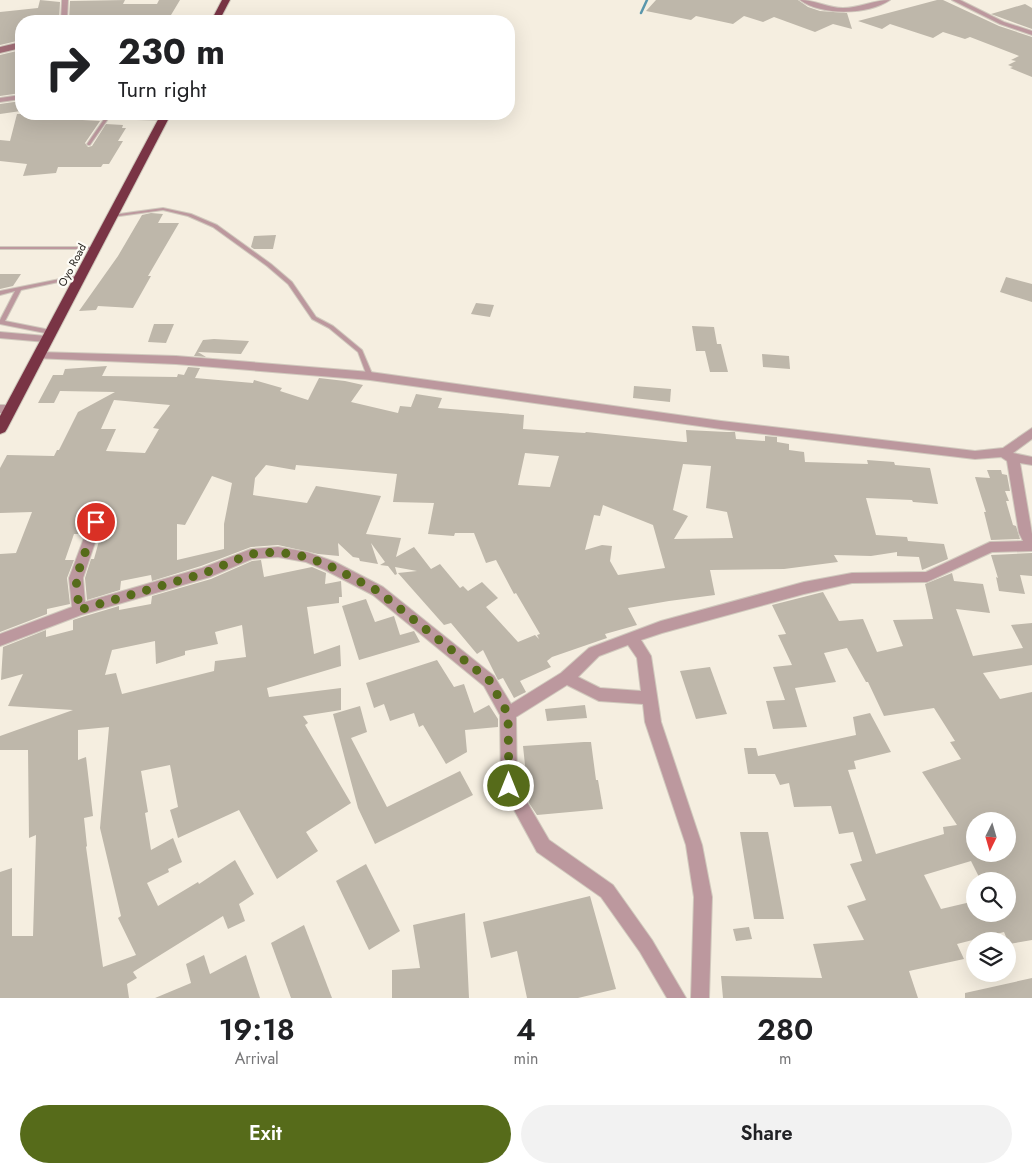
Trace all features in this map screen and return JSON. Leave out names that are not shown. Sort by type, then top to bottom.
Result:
[{"type":"highway","points":[[217,15],[226,0]]},
{"type":"highway","name":"Oyo Road","points":[[0,429],[5,409],[38,356],[163,120]]},
{"type":"street","points":[[64,15],[65,0]]},
{"type":"street","points":[[804,0],[823,8],[849,11],[887,0]]},
{"type":"street","points":[[955,0],[1002,23],[1032,33]]},
{"type":"street","points":[[0,50],[15,46]]},
{"type":"street","points":[[0,100],[15,97]]},
{"type":"street","points":[[0,335],[48,336]]},
{"type":"street","points":[[38,356],[176,360],[370,376],[730,427],[975,455],[999,454],[1032,461]]},
{"type":"street","points":[[999,454],[1020,445],[1032,432]]},
{"type":"street","points":[[508,714],[566,678],[594,652],[661,627],[804,588],[852,578],[927,576],[990,547],[1032,546],[1025,533],[1013,458]]},
{"type":"street","points":[[79,610],[76,578],[96,522]]},
{"type":"street","points":[[0,640],[79,610],[205,573],[250,554],[278,552],[307,557],[330,566],[378,591],[489,680],[508,714],[509,786],[543,846],[607,892],[646,946],[677,998]]},
{"type":"street","points":[[631,638],[644,656],[653,722],[694,845],[703,897],[700,998]]},
{"type":"street","points":[[566,678],[599,694],[649,698]]},
{"type":"lane","points":[[89,144],[105,120]]},
{"type":"lane","points":[[112,216],[163,209],[189,215],[215,226],[269,265],[290,283],[314,318],[330,327],[360,351],[370,376]]},
{"type":"lane","points":[[0,248],[95,248]]},
{"type":"lane","points":[[0,293],[80,276]]},
{"type":"lane","points":[[20,289],[1,322],[48,336]]},
{"type":"building","points":[[40,0],[60,2],[59,15],[15,15],[15,41],[0,45],[0,12],[38,8]]},
{"type":"building","points":[[125,0],[123,4],[157,4],[159,0],[180,0],[171,15],[69,15],[70,1]]},
{"type":"building","points":[[656,0],[798,0],[808,7],[820,11],[847,13],[852,29],[833,24],[815,32],[774,17],[763,22],[744,16],[733,24],[696,16],[691,20],[646,11]]},
{"type":"building","points":[[943,0],[999,26],[1032,37],[1032,77],[1010,68],[1013,67],[1008,65],[1016,61],[1011,60],[1019,56],[970,37],[965,39],[943,32],[933,38],[890,24],[882,29],[858,21]]},
{"type":"building","points":[[1025,4],[1032,8],[1032,29],[991,14]]},
{"type":"building","points":[[15,51],[15,94],[0,96],[0,55]]},
{"type":"building","points":[[15,102],[15,112],[0,114],[0,104]]},
{"type":"building","points":[[15,120],[100,121],[85,143],[88,147],[92,146],[106,124],[123,125],[122,128],[126,128],[118,141],[123,141],[109,164],[103,164],[101,167],[58,167],[56,173],[23,176],[27,164],[0,161],[0,140],[10,141]]},
{"type":"building","points":[[151,213],[163,214],[158,223],[179,223],[148,276],[151,276],[133,308],[98,306],[96,310],[79,311],[118,256],[142,215]]},
{"type":"building","points":[[276,235],[273,249],[254,249],[251,247],[254,236]]},
{"type":"building","points":[[0,274],[21,274],[13,286],[0,289]]},
{"type":"building","points":[[1006,277],[1032,284],[1032,302],[1000,292]]},
{"type":"building","points":[[476,303],[494,305],[490,317],[471,314]]},
{"type":"building","points":[[154,324],[174,324],[166,343],[148,342]]},
{"type":"building","points":[[692,326],[714,327],[717,344],[721,344],[728,372],[710,372],[705,351],[696,351]]},
{"type":"building","points":[[203,340],[249,341],[241,354],[198,352],[206,357],[194,356]]},
{"type":"building","points":[[762,354],[789,356],[790,369],[763,367]]},
{"type":"building","points":[[107,366],[102,376],[177,377],[178,374],[184,375],[188,367],[200,368],[195,378],[253,383],[254,380],[282,388],[280,391],[308,400],[319,378],[363,385],[351,402],[398,413],[400,406],[411,407],[416,394],[442,398],[438,408],[524,415],[523,429],[586,432],[684,442],[687,442],[686,430],[735,432],[736,439],[765,441],[765,436],[777,437],[777,442],[789,444],[789,450],[804,452],[805,462],[868,464],[867,460],[930,468],[938,504],[913,502],[912,500],[866,498],[876,535],[907,537],[908,541],[944,544],[948,559],[922,570],[919,557],[897,556],[897,552],[871,556],[834,555],[838,562],[784,569],[710,570],[715,595],[628,608],[637,625],[605,634],[607,638],[552,657],[547,661],[551,667],[520,681],[526,692],[514,698],[503,678],[498,680],[483,650],[477,654],[451,623],[444,625],[398,573],[417,571],[395,567],[397,574],[395,575],[388,566],[380,565],[385,562],[371,543],[378,564],[360,561],[359,558],[353,557],[338,543],[339,556],[318,554],[278,545],[251,547],[201,566],[152,581],[151,575],[121,581],[120,590],[87,600],[85,578],[91,559],[94,559],[104,523],[102,517],[91,517],[83,534],[74,534],[65,560],[74,560],[67,578],[70,604],[47,609],[47,614],[0,632],[0,554],[16,553],[32,512],[0,513],[0,468],[7,455],[54,456],[57,450],[59,450],[78,412],[115,392],[60,391],[54,403],[38,403],[53,375],[63,375],[65,369]],"holes":[[[114,400],[170,405],[153,428],[159,429],[145,453],[106,451],[116,429],[101,429]],[[525,453],[559,456],[550,487],[518,485]],[[683,464],[711,466],[706,508],[727,512],[733,538],[674,539],[688,516],[673,510]],[[266,465],[295,470],[296,465],[397,474],[393,502],[434,503],[428,534],[454,536],[455,533],[474,533],[486,563],[496,560],[514,594],[516,593],[540,634],[537,635],[539,639],[535,635],[518,642],[486,607],[498,598],[482,582],[468,591],[463,586],[460,588],[440,564],[431,569],[414,547],[396,557],[401,538],[366,534],[381,496],[316,486],[307,503],[253,495],[255,478]],[[212,476],[232,483],[224,524],[224,549],[177,560],[177,524],[185,525]],[[603,505],[653,525],[665,568],[618,575],[610,561],[612,546],[602,545],[585,550],[594,515],[600,516]]]},
{"type":"building","points":[[634,386],[671,389],[670,402],[633,398]]},
{"type":"building","points":[[987,470],[1001,470],[1002,474],[1007,475],[1010,491],[1005,491],[1009,501],[1006,501],[1013,525],[1016,526],[1020,539],[991,540],[984,512],[986,512],[975,477],[990,478]]},
{"type":"building","points":[[1032,553],[1032,576],[1020,575],[1025,594],[999,591],[996,577],[998,578],[991,555]]},
{"type":"building","points":[[261,560],[264,577],[312,567],[326,573],[325,584],[341,581],[342,597],[339,597],[339,603],[307,607],[314,654],[340,645],[341,666],[267,688],[269,697],[341,688],[341,710],[303,716],[308,723],[305,725],[351,803],[306,832],[318,851],[277,879],[239,810],[178,838],[170,810],[178,807],[170,765],[141,771],[148,812],[145,813],[151,850],[173,838],[182,862],[168,869],[169,872],[147,883],[158,906],[198,882],[199,884],[235,860],[254,894],[239,904],[245,921],[228,929],[223,916],[133,972],[137,978],[127,984],[129,998],[0,998],[0,872],[12,868],[12,936],[33,936],[36,835],[29,838],[28,750],[0,750],[0,736],[73,710],[8,706],[23,674],[1,680],[3,647],[46,630],[46,637],[73,630],[73,620],[119,606],[119,610],[151,604],[152,596],[211,579],[252,561]],"holes":[[[242,625],[246,657],[215,661],[214,671],[122,694],[116,673],[105,675],[112,650],[155,641],[156,664],[185,655],[185,651],[218,644],[215,632]],[[109,727],[100,828],[121,916],[118,918],[136,955],[103,967],[86,847],[84,818],[93,816],[86,757],[78,760],[78,730]]]},
{"type":"building","points":[[952,573],[954,581],[983,584],[990,613],[956,609],[973,656],[1023,648],[1011,625],[1032,623],[1032,665],[983,673],[1000,699],[1032,692],[1032,940],[1016,943],[1016,932],[966,932],[966,942],[957,944],[964,959],[909,971],[918,998],[723,998],[721,976],[822,978],[813,944],[864,940],[847,906],[866,900],[850,864],[862,861],[853,832],[839,834],[831,806],[794,807],[789,783],[780,785],[775,774],[748,774],[744,748],[756,748],[758,756],[856,735],[853,717],[870,713],[891,752],[854,761],[856,769],[848,770],[876,854],[944,834],[943,827],[957,825],[922,772],[961,759],[950,742],[955,741],[934,708],[884,716],[868,682],[866,682],[847,648],[824,653],[836,682],[795,688],[807,727],[773,729],[766,701],[785,700],[773,667],[792,665],[778,635],[786,634],[772,605],[823,592],[839,621],[863,619],[877,652],[903,646],[893,620],[933,619],[925,584]],"holes":[[[966,812],[1016,812],[1016,862],[972,862],[976,872],[1016,872],[1016,922],[966,922],[966,903],[941,909],[924,875],[968,862],[966,862]]]},
{"type":"building","points":[[366,599],[375,622],[394,616],[400,635],[414,631],[420,642],[359,660],[342,606]]},
{"type":"building","points":[[437,660],[454,687],[464,684],[474,713],[489,705],[498,719],[498,727],[465,730],[467,752],[446,764],[423,725],[419,727],[414,713],[390,721],[384,704],[374,708],[366,683]]},
{"type":"building","points":[[710,667],[727,714],[696,719],[680,671]]},
{"type":"building","points":[[585,705],[587,718],[547,721],[545,709]]},
{"type":"building","points":[[360,706],[367,732],[351,738],[387,807],[460,771],[473,795],[375,844],[358,808],[333,714]]},
{"type":"building","points":[[591,742],[596,780],[598,780],[603,809],[537,815],[529,803],[523,746]]},
{"type":"building","points":[[740,832],[768,832],[784,919],[754,919]]},
{"type":"building","points":[[366,864],[400,931],[369,950],[336,881]]},
{"type":"building","points":[[590,896],[616,989],[578,998],[527,998],[517,951],[491,958],[483,922]]},
{"type":"building","points":[[465,913],[469,998],[392,998],[392,970],[420,968],[413,925]]},
{"type":"building","points":[[304,925],[332,998],[291,998],[271,943]]},
{"type":"building","points":[[749,927],[752,939],[736,941],[733,929]]},
{"type":"building","points":[[204,955],[210,974],[246,955],[260,998],[155,998],[191,983],[186,964]]},
{"type":"building","points":[[1032,978],[1032,998],[965,998],[965,993]]},
{"type":"waterway","points":[[641,13],[647,0]]},
{"type":"route","points":[[96,522],[76,578],[79,610],[205,573],[250,554],[278,552],[307,557],[330,566],[378,591],[489,680],[508,714],[509,786]]}]
